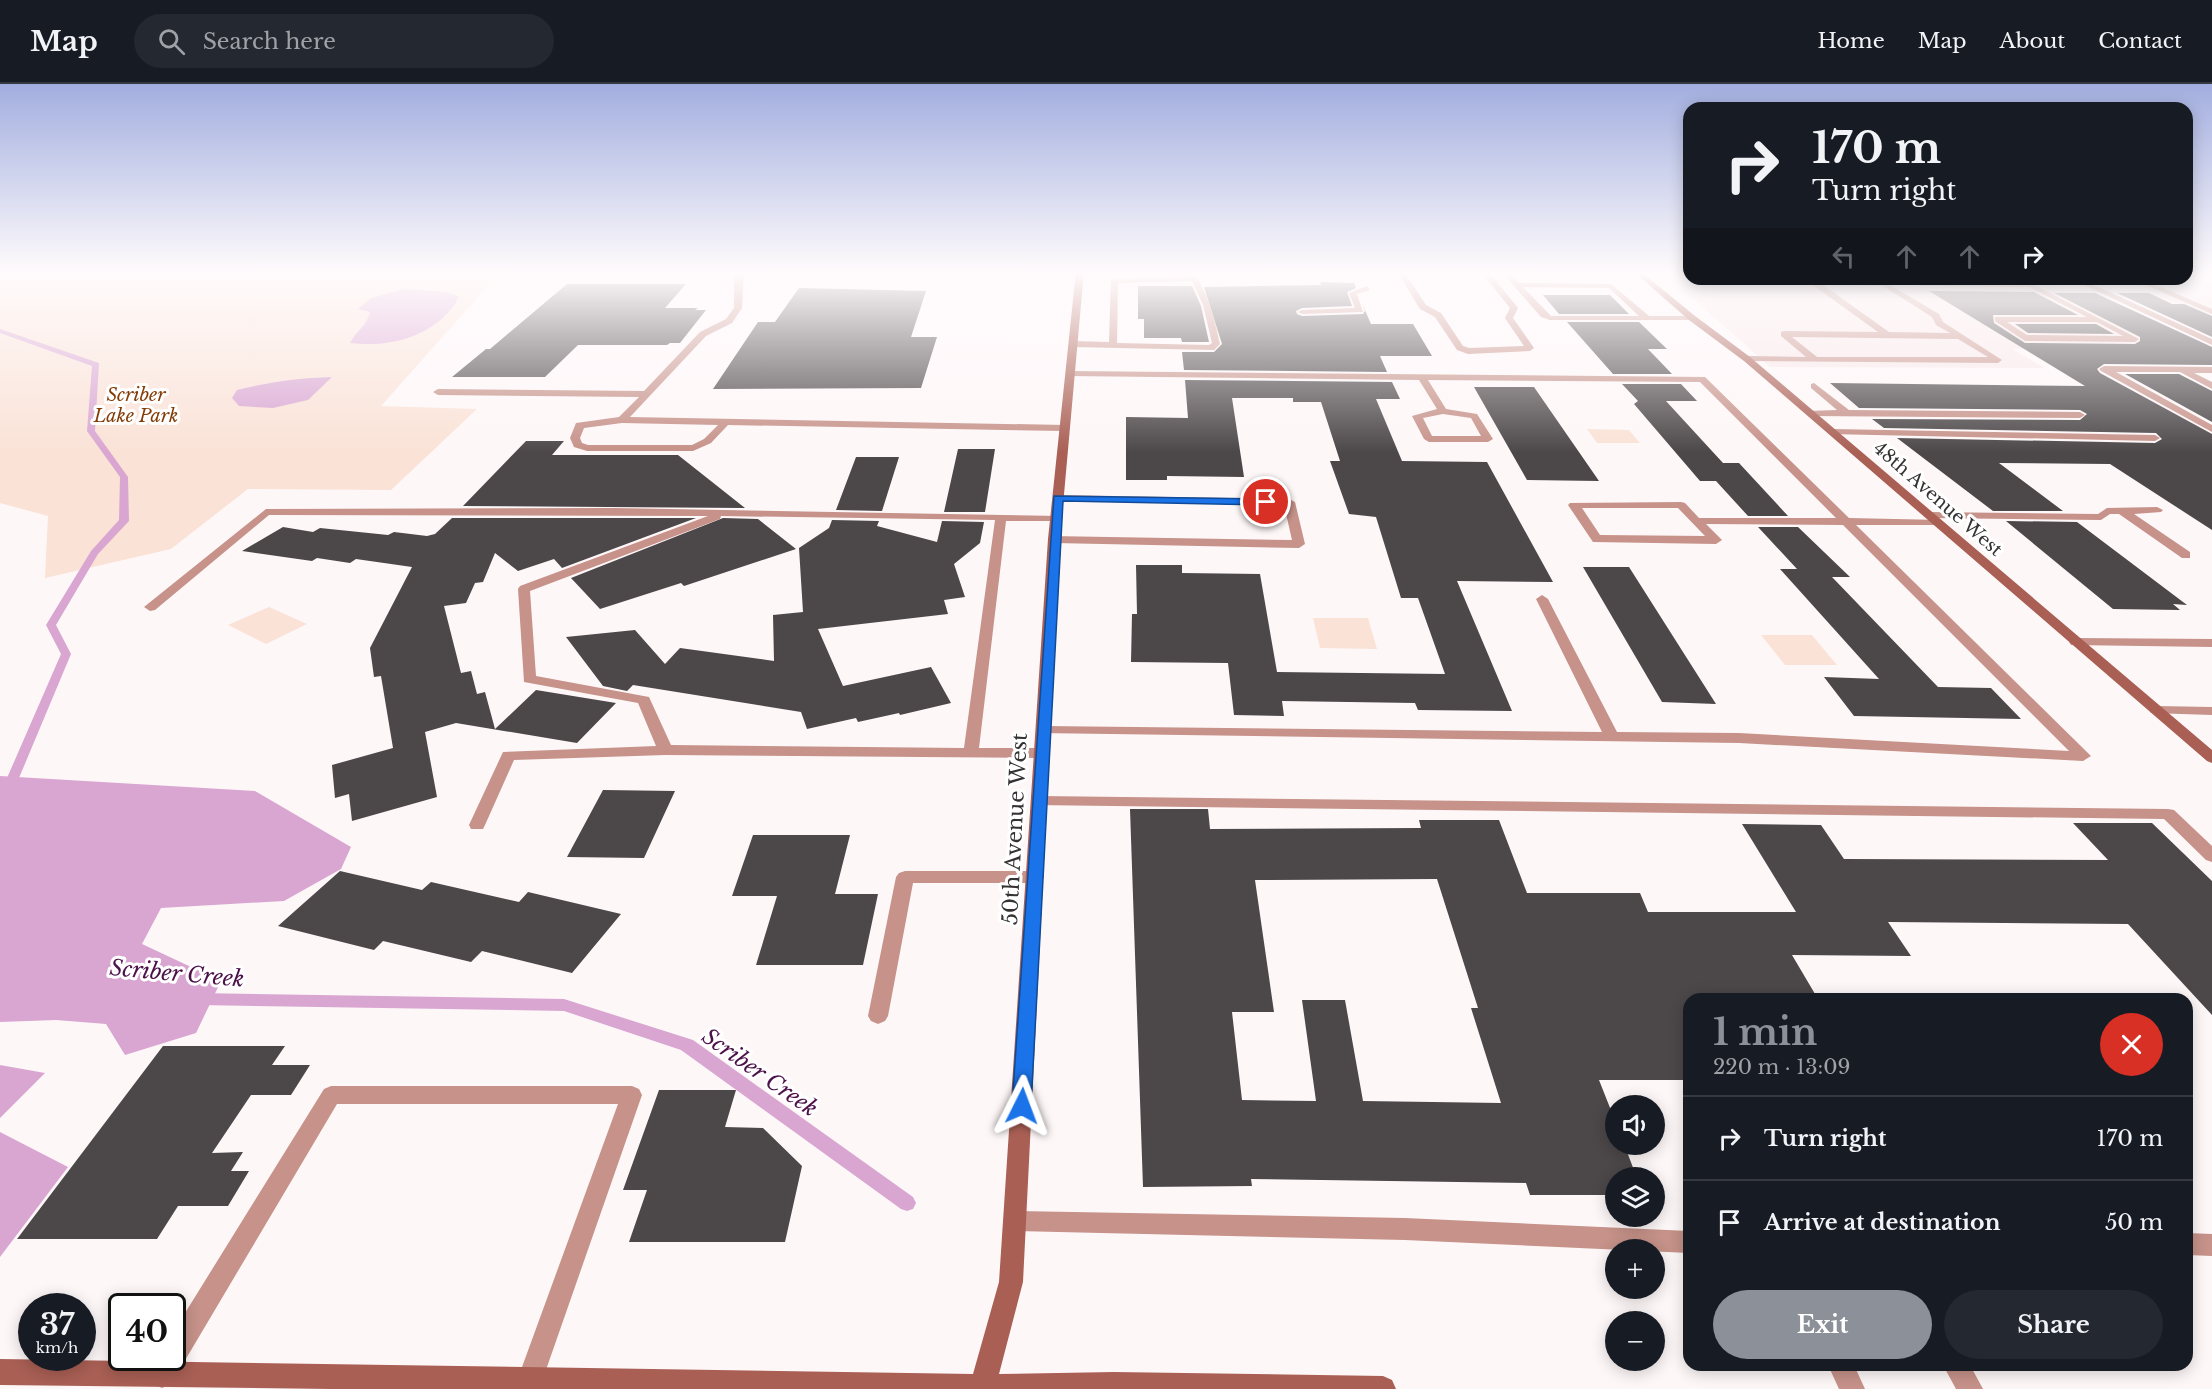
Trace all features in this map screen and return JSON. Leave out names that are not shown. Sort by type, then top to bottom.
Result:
[{"type":"street","name":"50th Avenue West","points":[[983,1388],[1011,1282],[1054,539],[1074,332]]},
{"type":"street","name":"48th Avenue West","points":[[1711,332],[1747,359],[1833,432],[2212,758]]},
{"type":"street","points":[[0,1372],[531,1378],[983,1388],[1114,1385],[1383,1389]]},
{"type":"lane","points":[[622,420],[707,332]]},
{"type":"lane","points":[[1113,332],[1113,344]]},
{"type":"lane","points":[[1073,344],[1211,348],[1216,344],[1213,332]]},
{"type":"lane","points":[[1449,332],[1460,348],[1468,351],[1530,348],[1519,332]]},
{"type":"lane","points":[[1883,332],[1887,335]]},
{"type":"lane","points":[[1747,359],[1998,360],[1953,332]]},
{"type":"lane","points":[[2016,332],[2025,338],[2135,339],[2121,332]]},
{"type":"lane","points":[[2190,332],[2212,342]]},
{"type":"lane","points":[[1815,360],[1784,334],[1960,336]]},
{"type":"lane","points":[[2212,370],[2104,369],[2212,429]]},
{"type":"lane","points":[[2181,370],[2212,386]]},
{"type":"lane","points":[[1043,730],[1739,738],[2083,756],[1702,379],[1070,374]]},
{"type":"lane","points":[[1422,377],[1443,411],[1474,416],[1488,439],[1429,439],[1417,417],[1443,411]]},
{"type":"lane","points":[[1815,386],[1846,413]]},
{"type":"lane","points":[[438,392],[648,394]]},
{"type":"lane","points":[[1810,413],[2080,415]]},
{"type":"lane","points":[[725,422],[714,438],[693,448],[616,450],[578,445],[575,438],[580,425],[622,420],[1065,428]]},
{"type":"lane","points":[[1833,432],[2155,438]]},
{"type":"lane","points":[[1054,539],[1299,543],[1289,502],[1058,498]]},
{"type":"lane","points":[[1696,521],[1716,540],[1597,539],[1575,505],[1681,505],[1696,521],[2101,517],[2107,511],[2157,510]]},
{"type":"lane","points":[[150,607],[266,512],[614,511],[1056,518]]},
{"type":"lane","points":[[2122,511],[2186,555]]},
{"type":"lane","points":[[665,750],[644,700],[529,679],[524,589],[724,514]]},
{"type":"lane","points":[[971,752],[1001,517]]},
{"type":"lane","points":[[1542,599],[1612,737]]},
{"type":"lane","points":[[2076,642],[2212,643]]},
{"type":"lane","points":[[2156,710],[2212,711]]},
{"type":"lane","points":[[477,825],[508,755],[665,750],[1041,753]]},
{"type":"lane","points":[[1039,801],[2168,814],[2212,856]]},
{"type":"lane","points":[[878,1016],[905,877],[1035,877]]},
{"type":"lane","points":[[162,1375],[331,1095],[632,1095],[531,1378]]},
{"type":"lane","points":[[1015,1221],[1405,1229],[1683,1242]]},
{"type":"lane","points":[[2193,1244],[2212,1245]]},
{"type":"lane","points":[[1843,1371],[1852,1389]]},
{"type":"lane","points":[[1960,1371],[1970,1389]]},
{"type":"shaded area","points":[[1731,332],[2148,332],[2180,348],[2012,349],[2044,368],[1770,367]]},
{"type":"green space","name":"Scriber Lake Park","points":[[0,332],[447,332],[381,406],[477,409],[391,490],[248,489],[171,549],[45,578],[48,516],[0,503]]},
{"type":"green space","points":[[1587,429],[1629,430],[1640,443],[1597,443]]},
{"type":"green space","points":[[269,607],[307,624],[266,644],[228,625]]},
{"type":"green space","points":[[1313,618],[1368,618],[1377,649],[1320,648]]},
{"type":"green space","points":[[1761,635],[1812,635],[1837,665],[1785,665]]},
{"type":"water","points":[[357,332],[422,332],[397,341],[366,344],[350,343]]},
{"type":"water","points":[[332,377],[308,400],[273,408],[239,406],[232,398],[237,390],[249,387],[308,378]]},
{"type":"water","points":[[0,776],[255,791],[351,847],[341,869],[284,901],[161,908],[142,944],[221,981],[196,1033],[125,1055],[106,1024],[56,1020],[0,1022]]},
{"type":"water","points":[[0,1065],[45,1073],[0,1118]]},
{"type":"water","points":[[0,1132],[68,1167],[0,1257]]},
{"type":"building","points":[[510,332],[689,332],[680,343],[667,345],[578,345],[545,377],[452,377],[486,349],[490,349]]},
{"type":"building","points":[[751,332],[913,332],[911,337],[937,337],[921,388],[713,389]]},
{"type":"building","points":[[1144,332],[1207,332],[1209,342],[1182,342],[1181,338],[1144,338]]},
{"type":"building","points":[[1218,332],[1418,332],[1432,356],[1380,356],[1387,372],[1184,370],[1182,352],[1214,352],[1222,344]]},
{"type":"building","points":[[1576,332],[1649,332],[1667,349],[1648,349],[1672,374],[1613,374]]},
{"type":"building","points":[[1996,332],[2008,332],[2025,343],[2135,344],[2140,341],[2140,337],[2130,332],[2179,332],[2212,347],[2212,365],[2104,364],[2097,369],[2100,373],[2212,434],[2212,530],[2110,464],[1999,463],[2063,511],[1993,511],[1897,438],[2155,443],[2162,439],[2156,433],[1884,428],[1872,419],[2080,420],[2087,414],[2080,410],[1859,408],[1830,383],[2085,386]]},
{"type":"building","points":[[2026,332],[2110,332],[2114,334]]},
{"type":"building","points":[[2201,332],[2212,332],[2212,337]]},
{"type":"building","points":[[2125,374],[2179,374],[2212,391],[2212,422]]},
{"type":"building","points":[[1185,380],[1392,382],[1400,399],[1376,399],[1402,461],[1487,462],[1553,582],[1457,581],[1512,711],[1418,710],[1415,703],[1282,701],[1284,716],[1234,715],[1228,663],[1131,662],[1132,614],[1137,614],[1136,565],[1182,565],[1182,573],[1260,574],[1277,672],[1445,674],[1418,598],[1401,598],[1376,517],[1349,514],[1330,461],[1340,461],[1321,402],[1293,402],[1293,398],[1232,398],[1244,477],[1167,476],[1167,480],[1126,480],[1126,417],[1188,418]]},
{"type":"building","points":[[1622,384],[1681,384],[1697,401],[1666,401],[1723,463],[1739,463],[1788,516],[1748,516],[1716,481],[1700,481],[1634,404],[1638,401]]},
{"type":"building","points":[[1474,387],[1534,387],[1599,481],[1527,480]]},
{"type":"building","points":[[526,441],[564,441],[552,455],[678,455],[745,508],[463,506]]},
{"type":"building","points":[[958,449],[995,449],[985,512],[944,512]]},
{"type":"building","points":[[856,457],[899,457],[882,511],[836,510]]},
{"type":"building","points":[[452,518],[696,518],[562,568],[554,559],[518,571],[495,553],[483,582],[475,583],[466,603],[444,606],[461,673],[471,671],[477,694],[485,692],[495,729],[536,690],[616,703],[577,743],[456,723],[425,732],[437,797],[352,821],[349,794],[335,798],[332,765],[393,748],[381,676],[374,677],[370,648],[412,567],[356,559],[350,563],[317,558],[312,561],[242,551],[283,527],[313,532],[320,528],[388,535],[394,532],[427,536],[435,534]]},
{"type":"building","points":[[723,518],[758,519],[796,549],[684,586],[681,583],[600,609],[571,578]]},
{"type":"building","points":[[832,520],[879,521],[877,526],[937,542],[942,521],[984,522],[980,543],[954,564],[965,597],[944,600],[948,614],[818,629],[843,686],[931,667],[951,703],[900,715],[899,713],[858,722],[856,718],[807,729],[801,712],[633,685],[627,691],[603,686],[566,637],[635,630],[665,664],[680,648],[774,661],[773,615],[803,612],[799,548],[829,528]]},
{"type":"building","points":[[2006,521],[2077,522],[2187,605],[2173,604],[2180,610],[2113,609]]},
{"type":"building","points":[[1758,527],[1798,527],[1850,577],[1832,577],[1938,687],[1991,688],[2021,719],[1854,716],[1824,677],[1879,679],[1780,569],[1797,569]]},
{"type":"building","points":[[1583,567],[1629,567],[1716,704],[1662,702]]},
{"type":"building","points":[[603,790],[675,791],[644,858],[567,857]]},
{"type":"building","points":[[1130,809],[1208,809],[1210,829],[1421,828],[1419,820],[1499,820],[1527,893],[1640,893],[1648,912],[1796,912],[1742,824],[1821,825],[1844,859],[2108,860],[2073,823],[2152,823],[2212,881],[2212,1015],[2128,924],[1888,922],[1911,956],[1792,955],[1814,993],[1683,993],[1683,1080],[1599,1080],[1605,1095],[1605,1155],[1628,1155],[1633,1167],[1605,1167],[1605,1195],[1530,1195],[1526,1183],[1251,1179],[1252,1186],[1143,1187]],"holes":[[[1437,879],[1478,1008],[1471,1008],[1501,1103],[1363,1101],[1345,1000],[1302,1000],[1316,1101],[1242,1100],[1232,1012],[1274,1012],[1255,880]]]},
{"type":"building","points":[[753,835],[850,835],[835,894],[878,894],[863,965],[756,965],[777,896],[732,896]]},
{"type":"building","points":[[340,871],[422,890],[431,882],[519,902],[528,892],[621,914],[572,973],[482,951],[471,962],[383,941],[374,950],[278,926]]},
{"type":"building","points":[[163,1046],[285,1046],[272,1065],[310,1065],[291,1095],[251,1095],[212,1153],[243,1152],[231,1171],[249,1171],[228,1206],[178,1206],[157,1239],[17,1239]]},
{"type":"building","points":[[659,1090],[736,1090],[725,1127],[763,1128],[802,1166],[785,1242],[629,1242],[647,1190],[623,1190]]},
{"type":"waterway","name":"Scriber Creek","points":[[3,332],[96,365],[91,431],[124,477],[124,521],[94,553],[51,625],[66,654],[13,778],[12,792]]},
{"type":"waterway","name":"Scriber Creek","points":[[197,999],[564,1005],[687,1045],[907,1203]]},
{"type":"route","points":[[1022,1106],[1041,753],[1058,498],[1266,502]]}]
